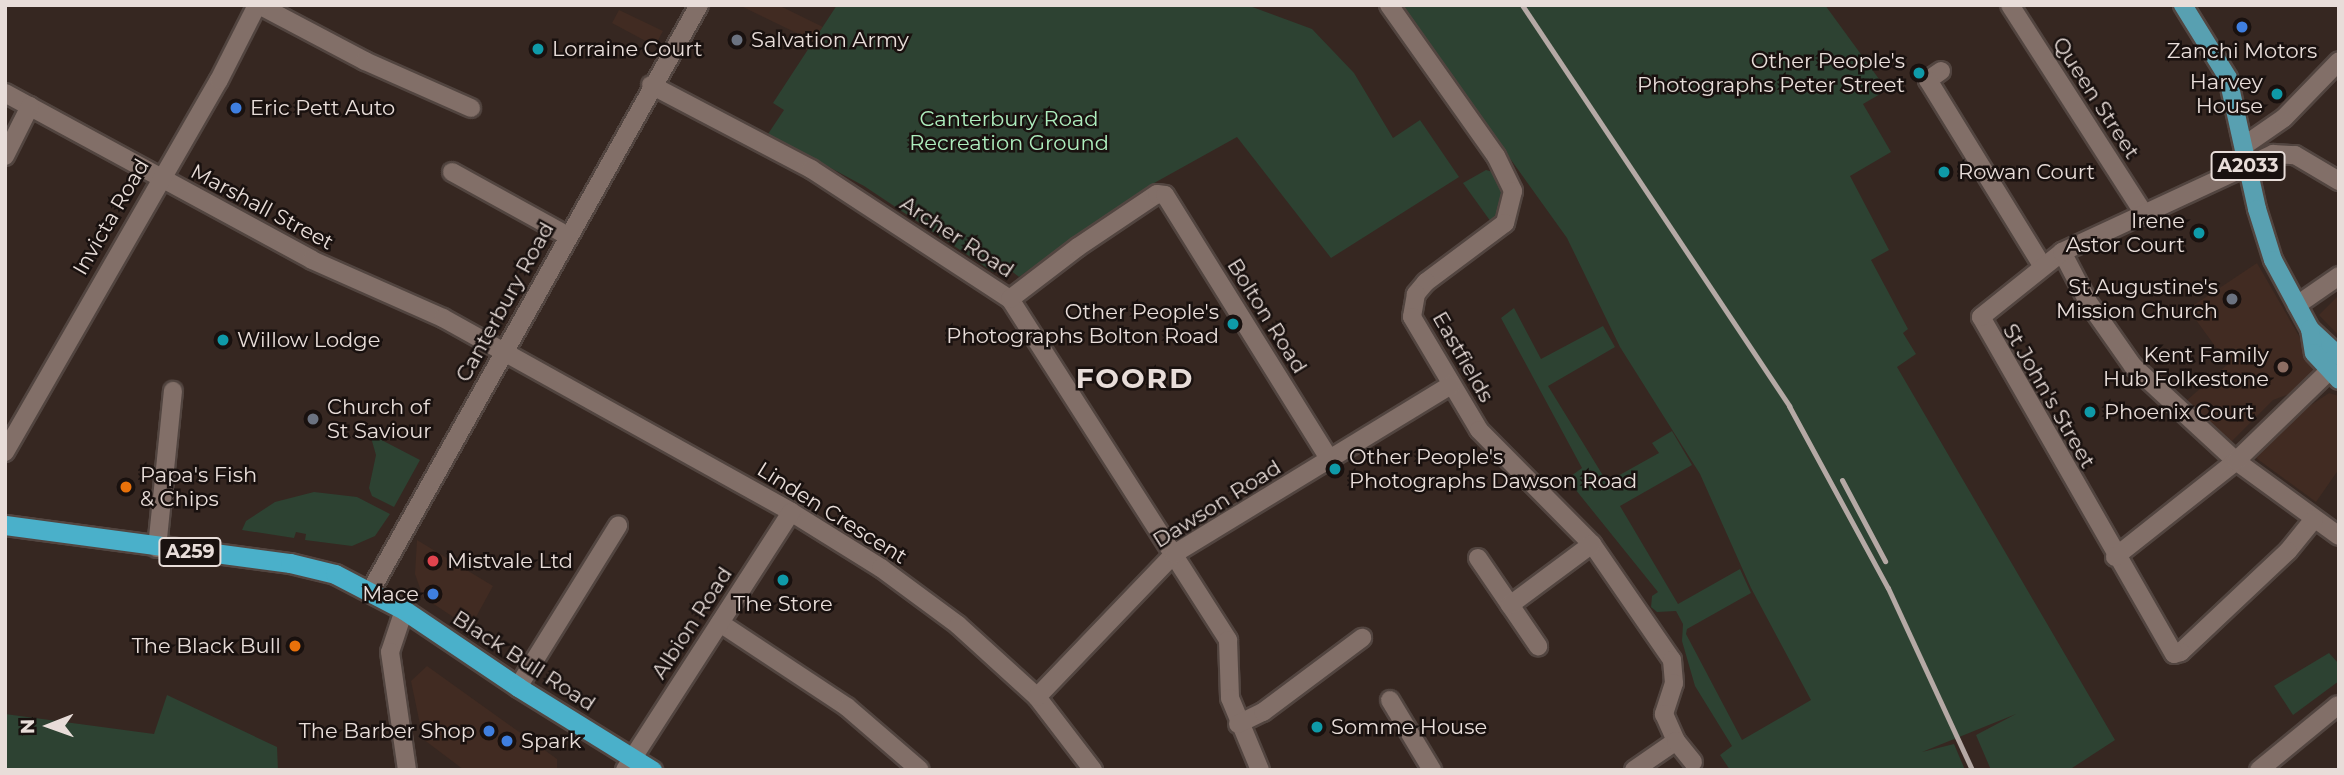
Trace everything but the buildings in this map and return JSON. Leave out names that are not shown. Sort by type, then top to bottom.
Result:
[{"type":"highway","name":"A259","points":[[5,526],[313,567],[371,590]]},
{"type":"highway","name":"Black Bull Road","points":[[371,590],[628,764],[652,770]]},
{"type":"main road","name":"A2033","points":[[2183,5],[2228,78],[2264,238],[2310,329],[2339,356]]},
{"type":"main road","name":"A2033","points":[[2310,329],[2314,353],[2334,376]]},
{"type":"street","points":[[258,5],[365,61],[471,107]]},
{"type":"street","name":"Invicta Road","points":[[5,452],[159,178],[219,80],[258,5]]},
{"type":"street","name":"Canterbury Road","points":[[371,590],[651,85],[699,5]]},
{"type":"street","name":"Eastfields","points":[[1389,5],[1496,156],[1513,191],[1505,223],[1426,282],[1413,303],[1412,317],[1451,385],[1488,441],[1560,508],[1592,544],[1672,660],[1674,683],[1664,714],[1676,741]]},
{"type":"street","name":"Queen Street","points":[[2010,5],[2145,215]]},
{"type":"street","points":[[2245,145],[2284,118],[2339,61]]},
{"type":"street","points":[[1941,71],[1928,80],[2042,265]]},
{"type":"street","name":"Archer Road","points":[[651,85],[811,170],[1010,299],[1228,640],[1230,698],[1238,724],[1260,770]]},
{"type":"street","name":"Marshall Street","points":[[5,93],[323,265],[443,318],[503,351]]},
{"type":"street","points":[[5,156],[30,106]]},
{"type":"street","name":"St John's Street","points":[[2314,519],[2288,551],[2181,652],[2174,654],[1981,324],[1981,317],[2042,265],[2062,252],[2248,166],[2283,153],[2339,181]]},
{"type":"street","points":[[452,172],[568,236]]},
{"type":"street","name":"Bolton Road","points":[[1010,299],[1090,239],[1157,194],[1165,195],[1330,460]]},
{"type":"street","points":[[2062,252],[2088,302],[2133,366],[2236,461],[2339,536]]},
{"type":"street","points":[[2297,305],[2339,276]]},
{"type":"street","name":"Linden Crescent","points":[[503,351],[791,512],[881,568],[958,625],[1037,696],[1093,770]]},
{"type":"street","points":[[2115,557],[2236,461],[2334,376]]},
{"type":"street","name":"Dawson Road","points":[[1037,696],[1174,554],[1451,385]]},
{"type":"street","points":[[157,548],[173,391]]},
{"type":"street","name":"Albion Road","points":[[628,764],[791,512]]},
{"type":"street","points":[[518,687],[618,526]]},
{"type":"street","points":[[1510,605],[1592,544]]},
{"type":"street","points":[[1478,558],[1538,646]]},
{"type":"street","points":[[404,610],[390,652],[407,770]]},
{"type":"street","points":[[720,622],[847,707],[920,770]]},
{"type":"street","points":[[1238,724],[1263,712],[1362,638]]},
{"type":"street","points":[[1390,700],[1432,770]]},
{"type":"street","points":[[2264,768],[2338,705]]},
{"type":"street","points":[[1634,770],[1676,741],[1693,762]]},
{"type":"shaded area","points":[[739,5],[778,5],[823,27],[813,41]]},
{"type":"shaded area","points":[[619,10],[663,31],[655,46],[612,23]]},
{"type":"shaded area","points":[[2257,263],[2318,369],[2295,392],[2273,400],[2230,443],[2186,401],[2228,364],[2188,309]]},
{"type":"shaded area","points":[[2339,295],[2339,336],[2319,315]]},
{"type":"shaded area","points":[[2329,393],[2339,396],[2339,469],[2316,502],[2256,458],[2256,453],[2293,417]]},
{"type":"shaded area","points":[[417,540],[493,586],[470,628],[423,597],[415,574]]},
{"type":"shaded area","points":[[427,666],[557,759],[557,770],[464,770],[423,739],[411,681]]},
{"type":"green space","name":"Canterbury Road Recreation Ground","points":[[837,5],[1247,5],[1312,29],[1354,73],[1393,138],[1420,120],[1459,177],[1331,258],[1237,137],[1147,187],[1019,277],[1009,269],[993,272],[864,186],[768,134],[784,110],[773,103]]},
{"type":"green space","points":[[1400,5],[1825,5],[1887,90],[1863,104],[1891,152],[1850,176],[1889,250],[1871,260],[1908,329],[1903,333],[1916,354],[1897,367],[2115,740],[2069,770],[1991,770],[1976,735],[2016,714],[1922,752],[1954,744],[1965,770],[1730,770],[1720,755],[1732,746],[1695,686],[1682,641],[1683,624],[1676,611],[1657,612],[1651,607],[1652,596],[1658,592],[1567,479],[1582,468],[1501,318],[1514,308],[1541,359],[1603,326],[1615,347],[1548,386],[1607,482],[1659,453],[1652,443],[1672,431],[1692,465],[1620,506],[1678,604],[1740,569],[1751,593],[1687,629],[1686,634],[1742,740],[1811,700],[1751,588],[1700,474],[1620,347],[1567,238]]},
{"type":"green space","points":[[1486,170],[1497,173],[1505,192],[1497,219],[1491,222],[1463,183]]},
{"type":"green space","points":[[370,434],[420,460],[394,507],[372,496],[369,488],[376,455]]},
{"type":"green space","points":[[314,492],[357,497],[390,514],[375,536],[352,546],[305,540],[306,534],[296,532],[294,538],[242,530],[246,521],[275,502]]},
{"type":"green space","points":[[2329,653],[2339,664],[2339,681],[2293,715],[2274,686]]},
{"type":"green space","points":[[167,695],[277,747],[278,770],[5,770],[5,714],[154,734]]},
{"type":"railway","points":[[1522,5],[1789,406],[1888,588],[1972,770]]},
{"type":"railway","points":[[1842,480],[1885,561]]},
{"type":"place","name":"Zanchi Motors","points":[[2242,27]]},
{"type":"place","name":"Salvation Army","points":[[737,40]]},
{"type":"place","name":"Lorraine Court","points":[[538,49]]},
{"type":"place","name":"Other People's Photographs Peter Street","points":[[1919,73]]},
{"type":"place","name":"Harvey House","points":[[2277,94]]},
{"type":"place","name":"Eric Pett Auto","points":[[236,108]]},
{"type":"place","name":"Rowan Court","points":[[1944,172]]},
{"type":"place","name":"Irene Astor Court","points":[[2199,233]]},
{"type":"place","name":"St Augustine's Mission Church","points":[[2232,299]]},
{"type":"place","name":"Other People's Photographs Bolton Road","points":[[1233,324]]},
{"type":"place","name":"Willow Lodge","points":[[223,340]]},
{"type":"place","name":"Kent Family Hub Folkestone","points":[[2283,367]]},
{"type":"place","name":"Phoenix Court","points":[[2090,412]]},
{"type":"place","name":"Church of St Saviour","points":[[313,419]]},
{"type":"place","name":"Other People's Photographs Dawson Road","points":[[1335,469]]},
{"type":"place","name":"Papa's Fish & Chips","points":[[126,487]]},
{"type":"place","name":"Mistvale Ltd","points":[[433,561]]},
{"type":"place","name":"The Store","points":[[783,580]]},
{"type":"place","name":"Mace","points":[[433,594]]},
{"type":"place","name":"The Black Bull","points":[[295,646]]},
{"type":"place","name":"Somme House","points":[[1317,727]]},
{"type":"place","name":"The Barber Shop","points":[[489,731]]},
{"type":"place","name":"Spark","points":[[507,741]]},
{"type":"district","name":"FOORD","points":[[1135,378]]}]
